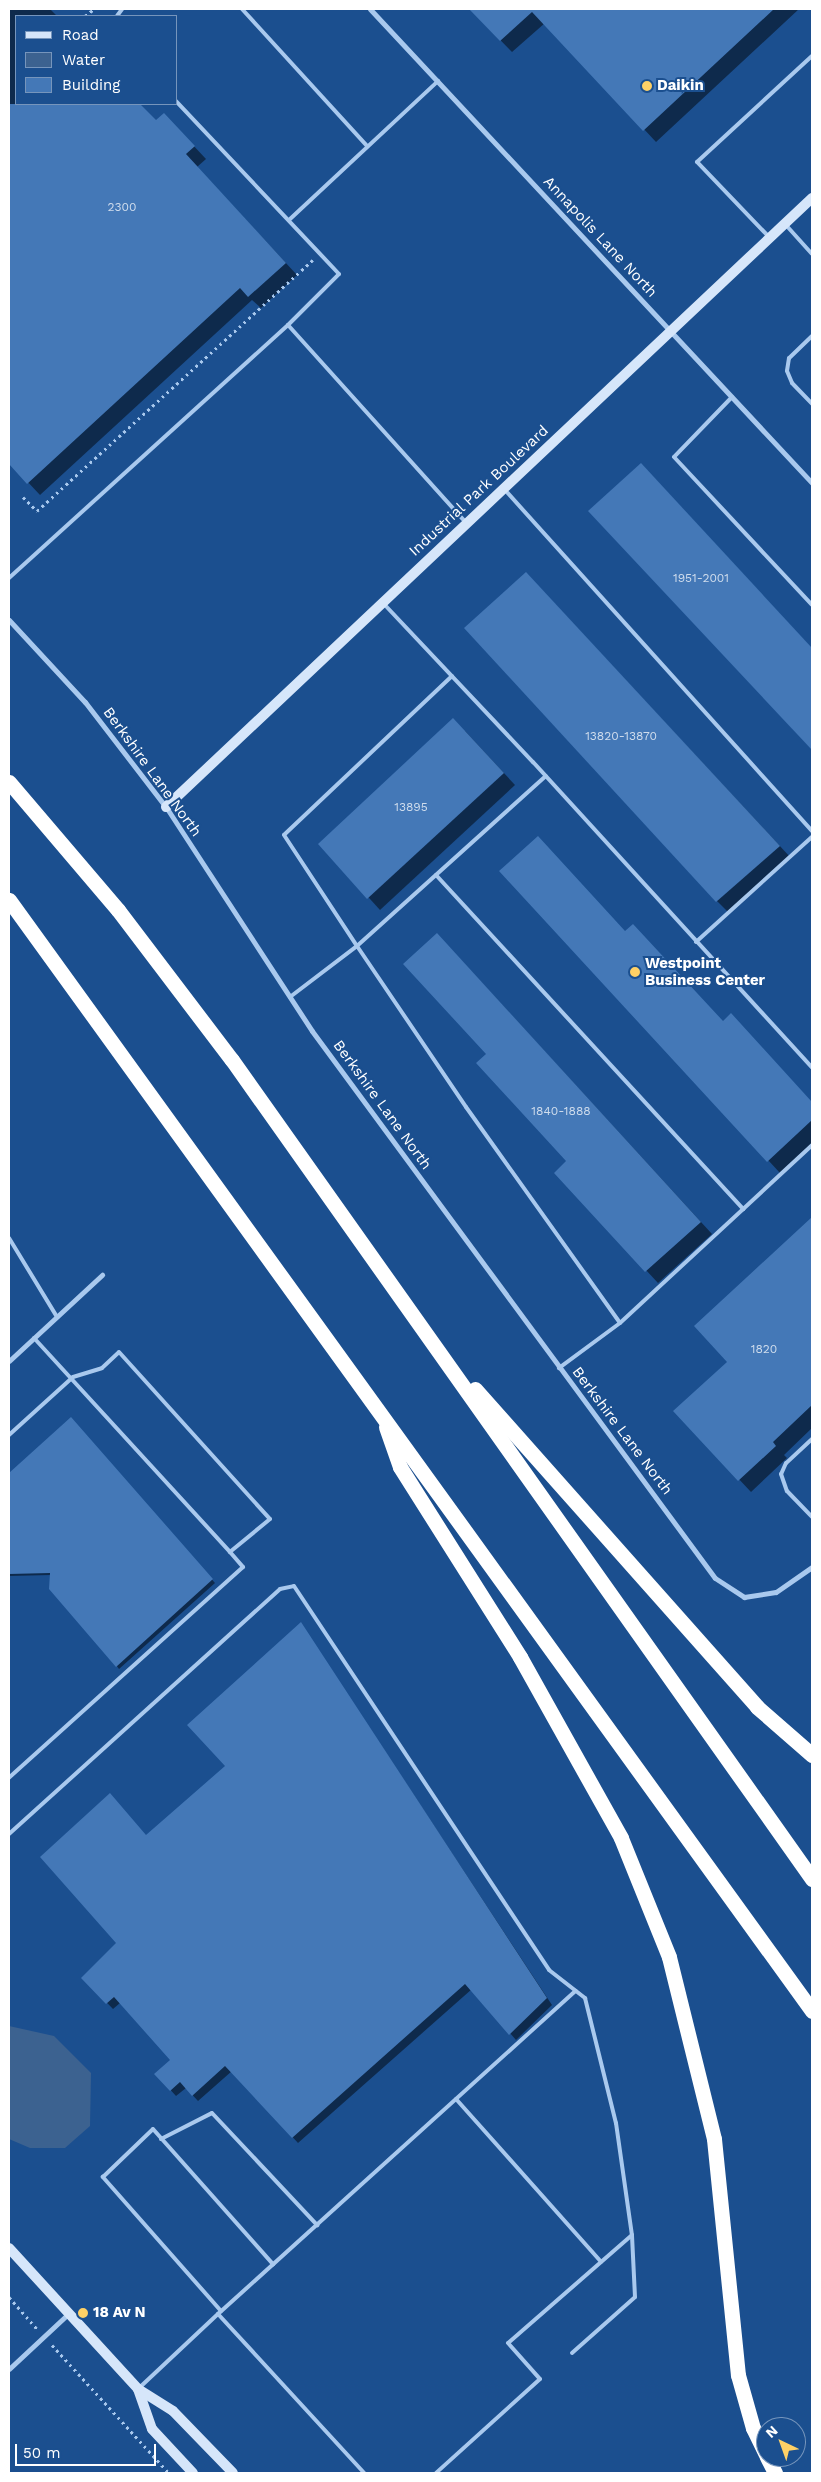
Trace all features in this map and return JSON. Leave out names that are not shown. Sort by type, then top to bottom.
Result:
[{"type":"highway","points":[[9,782],[118,910],[232,1060],[812,1879]]},
{"type":"highway","points":[[9,900],[812,2011]]},
{"type":"highway","points":[[422,1326],[528,1453],[757,1707],[812,1755]]},
{"type":"highway","points":[[380,1411],[400,1468],[520,1657],[621,1838],[669,1957],[714,2139],[738,2375],[756,2434]]},
{"type":"street","name":"Annapolis Lane North","points":[[370,9],[812,483]]},
{"type":"street","name":"Industrial Park Boulevard","points":[[166,807],[812,198]]},
{"type":"street","name":"Berkshire Lane North","points":[[9,620],[85,702],[166,807],[290,997],[559,1368],[716,1578],[744,1597],[776,1592],[812,1567]]},
{"type":"street","points":[[9,1361],[102,1275]]},
{"type":"street","points":[[9,2248],[138,2389],[173,2411],[233,2473]]},
{"type":"street","points":[[9,2369],[68,2314]]},
{"type":"street","points":[[138,2389],[152,2428],[194,2473]]},
{"type":"lane","points":[[242,9],[367,146]]},
{"type":"lane","points":[[770,238],[697,162],[812,56]]},
{"type":"lane","points":[[289,220],[438,81]]},
{"type":"lane","points":[[9,578],[288,325],[339,274],[178,102]]},
{"type":"lane","points":[[785,224],[812,254]]},
{"type":"lane","points":[[288,325],[466,523]]},
{"type":"lane","points":[[812,336],[789,358],[787,371],[792,383],[812,404]]},
{"type":"lane","points":[[732,397],[674,457],[812,605]]},
{"type":"lane","points":[[503,489],[812,831]]},
{"type":"lane","points":[[382,602],[546,776],[812,1068]]},
{"type":"lane","points":[[452,676],[284,835],[466,1107],[620,1323]]},
{"type":"lane","points":[[290,997],[357,946],[546,776]]},
{"type":"lane","points":[[696,942],[812,836]]},
{"type":"lane","points":[[436,875],[743,1209]]},
{"type":"lane","points":[[559,1368],[620,1323],[812,1145]]},
{"type":"lane","points":[[9,1238],[57,1317]]},
{"type":"lane","points":[[9,1778],[243,1567],[73,1377],[34,1338]]},
{"type":"lane","points":[[9,1435],[73,1377],[102,1368],[119,1352],[270,1519],[230,1552]]},
{"type":"lane","points":[[812,1439],[786,1464],[781,1474],[787,1491],[812,1517]]},
{"type":"lane","points":[[9,1834],[280,1589],[294,1586],[549,1970],[586,1998],[616,2123],[632,2235],[635,2297],[572,2353]]},
{"type":"lane","points":[[138,2389],[273,2264],[576,1991]]},
{"type":"lane","points":[[456,2099],[601,2262]]},
{"type":"lane","points":[[162,2138],[212,2113],[317,2225]]},
{"type":"lane","points":[[273,2264],[153,2129],[103,2177],[220,2313],[364,2473]]},
{"type":"lane","points":[[436,2473],[540,2379],[508,2343],[632,2235]]},
{"type":"path","points":[[23,497],[37,511],[320,253]]},
{"type":"path","points":[[9,2297],[169,2473]]},
{"type":"water","points":[[9,2026],[54,2036],[91,2073],[90,2126],[65,2148],[30,2148],[9,2139]]},
{"type":"building","name":"Daikin","points":[[469,9],[774,9],[643,131],[532,12],[500,41]]},
{"type":"building","points":[[9,104],[141,105],[156,120],[164,113],[195,146],[186,154],[286,263],[248,297],[240,288],[27,484],[9,464]]},
{"type":"building","points":[[641,463],[812,648],[812,750],[588,511]]},
{"type":"building","points":[[526,572],[780,846],[716,902],[464,628]]},
{"type":"building","points":[[453,718],[504,773],[367,899],[318,844]]},
{"type":"building","name":"Westpoint Business Center","points":[[538,836],[625,931],[633,924],[723,1021],[731,1013],[812,1102],[812,1120],[767,1162],[499,871]]},
{"type":"building","points":[[437,933],[701,1222],[645,1272],[554,1173],[566,1161],[476,1063],[486,1054],[403,964]]},
{"type":"building","points":[[812,1217],[812,1405],[773,1442],[776,1446],[738,1481],[673,1411],[727,1362],[694,1326]]},
{"type":"building","points":[[71,1417],[213,1579],[116,1667],[49,1589],[50,1573],[9,1574],[9,1473]]},
{"type":"building","points":[[301,1622],[547,1998],[509,2035],[465,1984],[292,2138],[225,2066],[192,2096],[180,2082],[170,2091],[154,2074],[170,2060],[114,1997],[106,2004],[81,1978],[116,1943],[40,1857],[110,1793],[146,1835],[225,1766],[187,1725]]},
{"type":"place","name":"Daikin","points":[[647,86]]},
{"type":"place","name":"Westpoint Business Center","points":[[635,972]]},
{"type":"place","name":"18 Av N","points":[[83,2313]]}]
